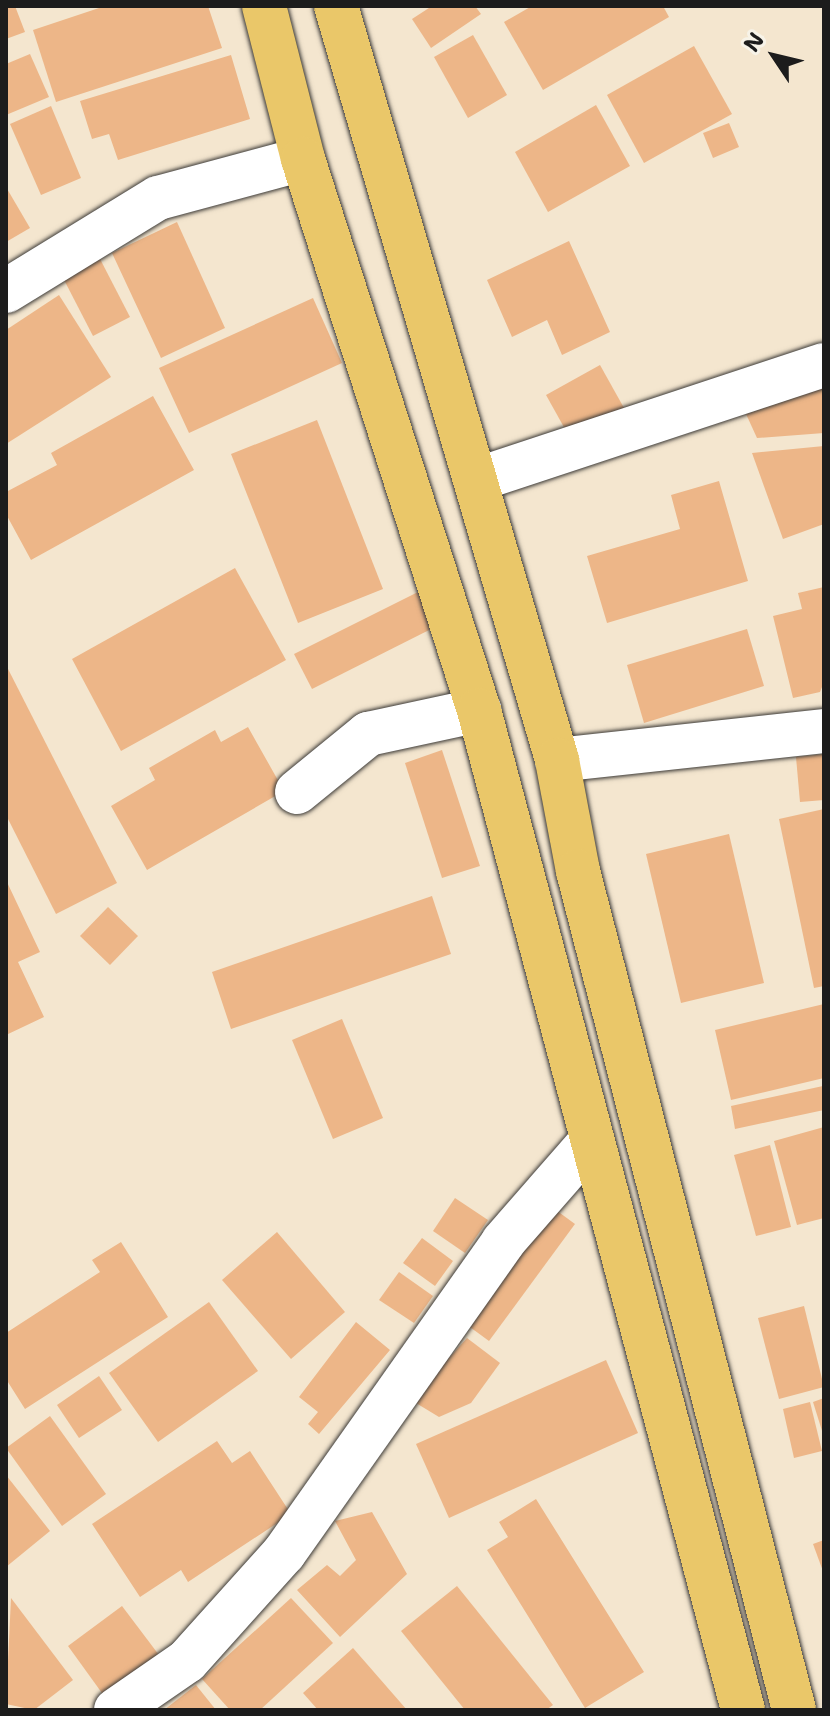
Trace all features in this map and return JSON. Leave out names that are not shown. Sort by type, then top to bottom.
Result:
[{"type":"main road","points":[[264,6],[303,159],[479,710],[743,1710]]},
{"type":"main road","points":[[336,6],[479,479],[557,760],[578,871],[794,1710]]},
{"type":"street","points":[[6,291],[158,198],[303,159]]},
{"type":"street","points":[[479,479],[824,365]]},
{"type":"street","points":[[297,792],[368,734],[479,710]]},
{"type":"street","points":[[557,760],[824,731]]},
{"type":"street","points":[[116,1710],[187,1661],[284,1553],[503,1242],[592,1140]]},
{"type":"building","points":[[6,6],[15,6],[25,32],[6,39]]},
{"type":"building","points":[[105,6],[208,6],[222,48],[56,102],[33,30]]},
{"type":"building","points":[[432,6],[475,6],[481,14],[431,48],[412,19]]},
{"type":"building","points":[[532,6],[663,6],[669,17],[543,90],[504,22]]},
{"type":"building","points":[[473,35],[507,95],[468,118],[434,57]]},
{"type":"building","points":[[694,46],[732,114],[644,163],[607,95]]},
{"type":"building","points":[[30,54],[49,97],[6,115],[6,64]]},
{"type":"building","points":[[231,55],[250,119],[118,160],[109,134],[92,139],[80,101]]},
{"type":"building","points":[[596,105],[630,166],[548,212],[515,152]]},
{"type":"building","points":[[51,106],[81,178],[41,195],[10,124]]},
{"type":"building","points":[[729,123],[739,147],[713,158],[703,133]]},
{"type":"building","points":[[6,187],[30,228],[6,242]]},
{"type":"building","points":[[177,222],[225,328],[161,358],[112,253]]},
{"type":"building","points":[[569,241],[610,332],[562,355],[547,320],[512,337],[487,280]]},
{"type":"building","points":[[98,255],[130,317],[93,336],[61,274]]},
{"type":"building","points":[[59,295],[111,377],[6,444],[6,330]]},
{"type":"building","points":[[313,298],[342,363],[189,433],[159,368]]},
{"type":"building","points":[[600,365],[624,408],[570,438],[546,395]]},
{"type":"building","points":[[824,387],[824,433],[757,438],[746,414]]},
{"type":"building","points":[[153,396],[194,470],[31,560],[6,514],[6,492],[57,465],[51,453]]},
{"type":"building","points":[[317,420],[383,589],[298,623],[231,454]]},
{"type":"building","points":[[824,446],[824,524],[783,539],[752,453]]},
{"type":"building","points":[[719,481],[748,581],[607,623],[587,556],[680,529],[671,495]]},
{"type":"building","points":[[235,568],[286,660],[121,751],[72,659]]},
{"type":"building","points":[[432,585],[449,620],[312,689],[294,654]]},
{"type":"building","points":[[824,587],[824,682],[820,692],[793,698],[773,616],[802,609],[798,593]]},
{"type":"building","points":[[747,629],[764,686],[644,723],[627,665]]},
{"type":"building","points":[[6,665],[117,883],[56,914],[6,815]]},
{"type":"building","points":[[248,727],[284,791],[147,870],[111,806],[155,780],[149,768],[215,730],[221,742]]},
{"type":"building","points":[[442,750],[480,866],[442,878],[405,763]]},
{"type":"building","points":[[824,754],[824,800],[800,802],[796,757]]},
{"type":"building","points":[[824,809],[824,986],[814,988],[779,819]]},
{"type":"building","points":[[729,834],[764,983],[681,1003],[646,854]]},
{"type":"building","points":[[6,880],[40,952],[18,962],[44,1017],[6,1035]]},
{"type":"building","points":[[432,896],[451,954],[231,1029],[212,972]]},
{"type":"building","points":[[108,907],[138,936],[110,965],[80,936]]},
{"type":"building","points":[[824,1004],[824,1078],[731,1100],[715,1030]]},
{"type":"building","points":[[342,1019],[383,1118],[333,1139],[292,1040]]},
{"type":"building","points":[[823,1086],[824,1110],[735,1129],[731,1106]]},
{"type":"building","points":[[824,1127],[824,1218],[797,1225],[774,1141]]},
{"type":"building","points":[[770,1145],[791,1227],[756,1236],[734,1155]]},
{"type":"building","points":[[455,1198],[488,1220],[465,1253],[433,1231]]},
{"type":"building","points":[[549,1205],[575,1224],[489,1341],[463,1322]]},
{"type":"building","points":[[277,1232],[345,1312],[291,1359],[222,1280]]},
{"type":"building","points":[[422,1238],[453,1261],[435,1286],[403,1263]]},
{"type":"building","points":[[121,1242],[168,1317],[25,1409],[6,1379],[6,1333],[100,1272],[92,1260]]},
{"type":"building","points":[[399,1272],[433,1296],[414,1323],[379,1300]]},
{"type":"building","points":[[209,1302],[258,1371],[158,1442],[109,1373]]},
{"type":"building","points":[[804,1306],[824,1387],[779,1399],[758,1318]]},
{"type":"building","points":[[356,1322],[390,1350],[319,1434],[308,1424],[318,1412],[299,1397]]},
{"type":"building","points":[[467,1338],[500,1363],[471,1403],[439,1417],[411,1400]]},
{"type":"building","points":[[606,1360],[638,1433],[449,1518],[416,1444]]},
{"type":"building","points":[[99,1376],[122,1410],[79,1438],[57,1405]]},
{"type":"building","points":[[824,1398],[824,1434],[823,1434],[813,1402]]},
{"type":"building","points":[[810,1402],[822,1451],[794,1458],[783,1409]]},
{"type":"building","points":[[50,1416],[106,1494],[62,1526],[6,1448]]},
{"type":"building","points":[[217,1441],[232,1463],[250,1451],[291,1514],[188,1582],[181,1570],[140,1597],[92,1524]]},
{"type":"building","points":[[6,1475],[50,1531],[6,1567]]},
{"type":"building","points":[[536,1499],[644,1672],[585,1708],[487,1550],[508,1537],[499,1522]]},
{"type":"building","points":[[372,1512],[407,1574],[340,1637],[297,1590],[327,1565],[340,1576],[356,1560],[335,1521]]},
{"type":"building","points":[[824,1540],[824,1574],[813,1544]]},
{"type":"building","points":[[457,1586],[553,1705],[546,1710],[465,1710],[401,1631]]},
{"type":"building","points":[[11,1598],[73,1680],[34,1710],[6,1704]]},
{"type":"building","points":[[291,1598],[333,1643],[260,1710],[230,1710],[202,1679]]},
{"type":"building","points":[[122,1606],[162,1659],[107,1700],[68,1646]]},
{"type":"building","points":[[353,1648],[407,1710],[318,1710],[303,1693]]},
{"type":"building","points":[[196,1685],[216,1710],[164,1710]]}]
